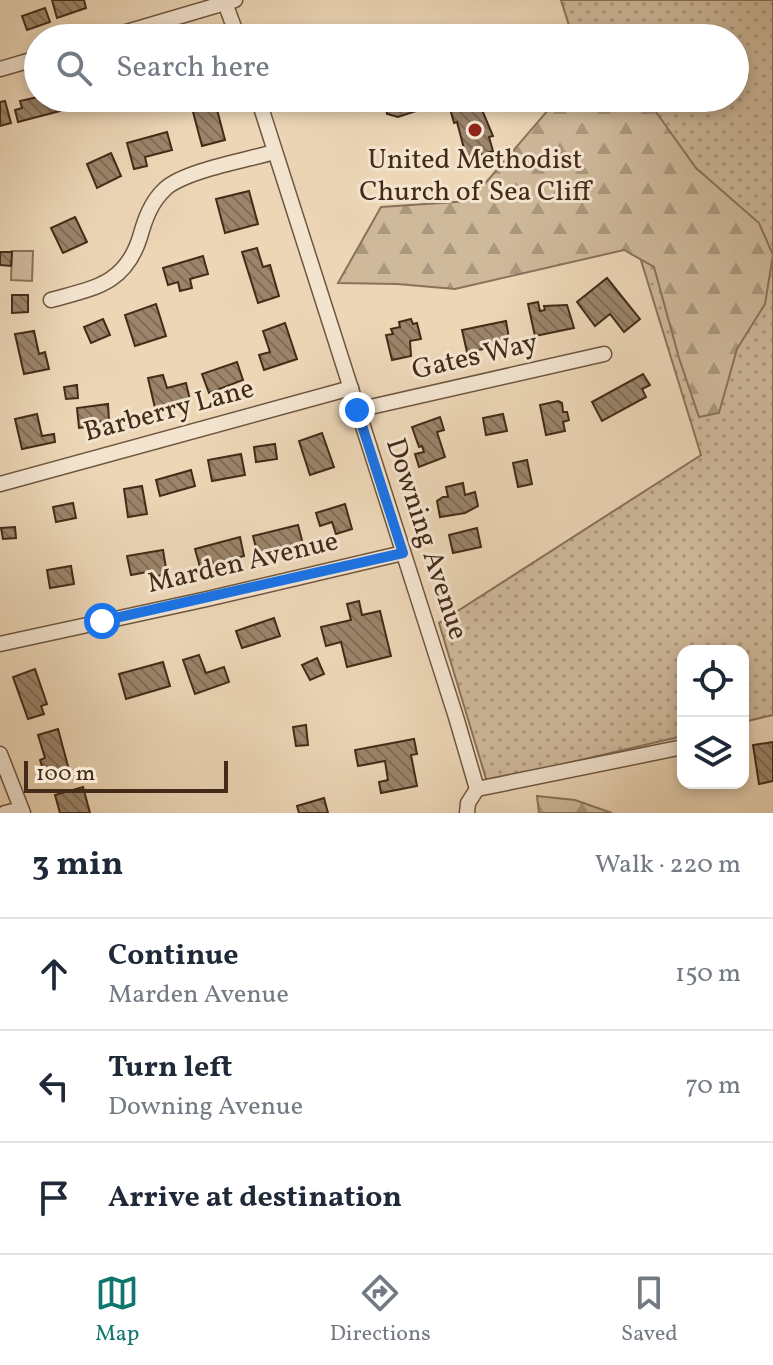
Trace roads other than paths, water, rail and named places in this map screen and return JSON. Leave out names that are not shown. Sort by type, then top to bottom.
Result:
[{"type":"street","points":[[152,24],[228,1],[234,24]]},
{"type":"street","points":[[0,69],[24,62]]},
{"type":"street","name":"Downing Avenue","points":[[262,112],[477,789]]},
{"type":"street","points":[[51,300],[105,285],[124,269],[138,245],[148,211],[166,188],[189,175],[274,152]]},
{"type":"street","name":"Gates Way","points":[[357,410],[604,354]]},
{"type":"street","name":"Barberry Lane","points":[[0,484],[351,388]]},
{"type":"street","name":"Marden Avenue","points":[[0,644],[403,553]]},
{"type":"street","points":[[467,813],[468,803],[477,789],[677,748]]},
{"type":"street","points":[[0,754],[22,811],[5,813]]},
{"type":"place","name":"United Methodist Church of Sea Cliff","points":[[475,130]]}]
